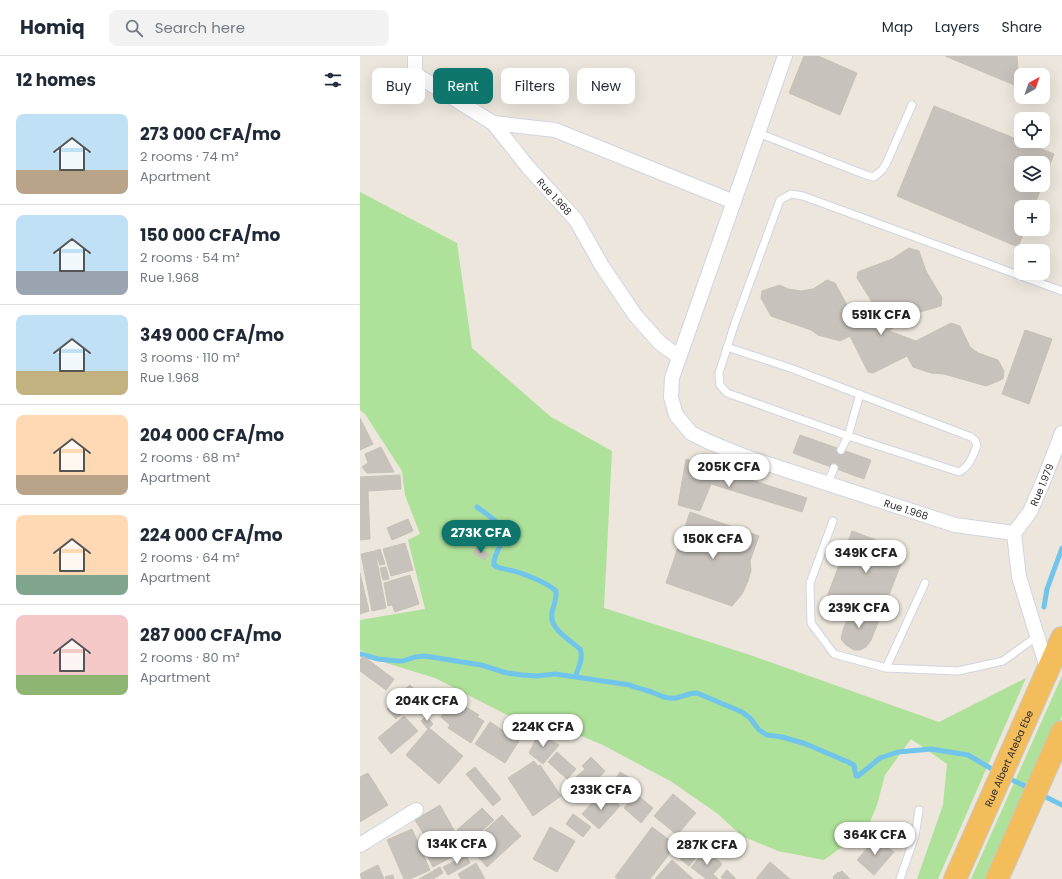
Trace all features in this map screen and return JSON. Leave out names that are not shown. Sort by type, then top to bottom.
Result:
[{"type":"highway","name":"Rue Albert Ateba Ebe","points":[[955,879],[1062,638]]},
{"type":"highway","points":[[997,879],[1062,732]]},
{"type":"street","name":"Rue 1.968","points":[[415,56],[415,74],[493,123],[528,167],[576,220],[602,266],[635,315],[660,343],[679,357],[672,378],[671,397],[676,415],[691,433],[746,457],[828,482],[955,525],[1014,533]]},
{"type":"street","points":[[679,357],[786,56]]},
{"type":"street","points":[[493,123],[555,130],[734,202]]},
{"type":"street","name":"Rue 1.979","points":[[1014,533],[1030,512],[1062,433]]},
{"type":"street","points":[[1014,533],[1019,577],[1036,637],[1048,671]]},
{"type":"street","points":[[360,844],[416,810]]},
{"type":"lane","points":[[758,133],[874,177],[886,164],[912,105]]},
{"type":"lane","points":[[727,347],[793,369],[971,437],[975,440],[977,446],[970,463],[965,469],[959,472],[848,436],[727,394],[720,385],[719,373],[727,347],[780,200],[791,194],[803,196],[1062,291]]},
{"type":"lane","points":[[841,450],[848,436],[860,394]]},
{"type":"lane","points":[[828,482],[834,468]]},
{"type":"lane","points":[[833,520],[810,583],[811,623],[834,654],[886,668],[958,671],[1002,661],[1036,637]]},
{"type":"lane","points":[[886,668],[925,583]]},
{"type":"lane","points":[[900,879],[915,836],[919,810]]},
{"type":"green space","points":[[360,192],[457,243],[472,348],[551,417],[612,451],[604,608],[750,655],[939,722],[1026,678],[938,879],[917,879],[943,805],[947,764],[911,739],[885,775],[877,805],[867,829],[824,860],[778,851],[742,836],[718,814],[672,782],[603,745],[545,721],[507,715],[435,678],[386,663],[360,650],[360,620],[425,609],[408,540],[420,534],[405,495],[402,471],[365,414],[360,410]]},
{"type":"green space","points":[[1062,676],[1062,716],[990,879],[971,879]]},
{"type":"building","points":[[804,56],[818,56],[857,73],[840,115],[789,93]]},
{"type":"building","points":[[945,56],[1017,56],[1018,68],[1014,68],[1014,85]]},
{"type":"building","points":[[934,106],[1014,138],[1014,148],[1039,148],[1054,154],[1050,165],[1050,156],[1014,156],[1014,192],[1039,192],[1037,200],[1014,200],[1014,236],[1022,236],[1019,244],[1014,244],[1014,245],[897,196]]},
{"type":"building","points":[[909,248],[919,251],[926,271],[942,298],[941,306],[909,317],[889,331],[882,329],[876,310],[857,278],[858,272],[892,259]]},
{"type":"building","points":[[827,280],[835,283],[854,318],[916,341],[951,323],[960,326],[970,347],[978,353],[998,360],[1004,371],[1003,379],[986,386],[944,374],[931,373],[913,367],[907,356],[873,373],[868,372],[850,336],[840,341],[818,335],[811,330],[771,316],[761,298],[762,291],[780,285],[788,289],[801,291],[813,289]]},
{"type":"building","points":[[1025,330],[1052,339],[1029,404],[1002,394]]},
{"type":"building","points":[[360,418],[373,444],[360,450]]},
{"type":"building","points":[[800,435],[871,460],[864,479],[793,453]]},
{"type":"building","points":[[381,447],[394,472],[367,473],[362,467],[368,463],[365,454]]},
{"type":"building","points":[[686,459],[807,498],[802,512],[711,484],[700,511],[678,505]]},
{"type":"building","points":[[400,475],[401,489],[368,491],[370,539],[360,540],[360,477]]},
{"type":"building","points":[[690,512],[759,536],[750,561],[751,570],[748,581],[742,594],[732,606],[666,583]]},
{"type":"building","points":[[408,519],[413,531],[392,540],[387,528]]},
{"type":"building","points":[[852,531],[906,551],[880,618],[827,597]]},
{"type":"building","points":[[405,543],[413,570],[391,576],[383,549]]},
{"type":"building","points":[[476,547],[489,554],[485,560],[473,553]]},
{"type":"building","points":[[380,549],[385,564],[380,565],[375,551]]},
{"type":"building","points":[[375,551],[386,608],[372,611],[361,554]]},
{"type":"building","points":[[386,567],[389,579],[383,580],[380,568]]},
{"type":"building","points":[[360,573],[369,611],[360,614]]},
{"type":"building","points":[[410,575],[419,604],[395,612],[392,605],[388,606],[384,583]]},
{"type":"building","points":[[852,606],[880,618],[871,640],[866,647],[860,650],[854,650],[846,645],[841,639]]},
{"type":"building","points":[[363,656],[394,679],[386,690],[360,671],[360,660]]},
{"type":"building","points":[[410,685],[416,692],[411,697],[404,690]]},
{"type":"building","points":[[432,691],[443,698],[434,713],[422,706]]},
{"type":"building","points":[[399,698],[408,708],[396,719],[387,709]]},
{"type":"building","points":[[450,702],[459,707],[461,704],[479,715],[477,717],[484,721],[471,743],[448,728],[450,725],[441,717]]},
{"type":"building","points":[[404,716],[418,731],[391,754],[378,738]]},
{"type":"building","points":[[426,716],[433,724],[428,729],[421,721]]},
{"type":"building","points":[[490,722],[519,741],[505,763],[475,744]]},
{"type":"building","points":[[429,728],[463,756],[439,784],[406,755]]},
{"type":"building","points":[[539,733],[559,745],[543,764],[529,753]]},
{"type":"building","points":[[557,752],[576,769],[567,779],[548,762]]},
{"type":"building","points":[[591,757],[605,771],[588,790],[575,778],[585,769],[582,766]]},
{"type":"building","points":[[534,761],[538,766],[540,765],[561,796],[533,816],[508,778]]},
{"type":"building","points":[[475,767],[501,799],[493,806],[466,774]]},
{"type":"building","points":[[620,772],[634,780],[623,801],[608,792]]},
{"type":"building","points":[[368,773],[388,805],[360,822],[360,777]]},
{"type":"building","points":[[605,793],[620,806],[599,829],[582,814],[593,802],[595,804]]},
{"type":"building","points":[[636,794],[653,808],[641,823],[624,808]]},
{"type":"building","points":[[673,794],[696,813],[677,835],[654,816]]},
{"type":"building","points":[[440,805],[465,850],[433,867],[419,840],[425,836],[415,820]]},
{"type":"building","points":[[482,808],[494,820],[468,843],[457,830]]},
{"type":"building","points":[[573,814],[591,827],[583,837],[566,824]]},
{"type":"building","points":[[502,815],[521,836],[487,867],[468,846]]},
{"type":"building","points":[[550,827],[575,841],[557,872],[533,859]]},
{"type":"building","points":[[652,827],[676,845],[650,879],[618,879],[615,877]]},
{"type":"building","points":[[412,829],[430,870],[410,879],[404,879],[387,840]]},
{"type":"building","points":[[691,833],[706,846],[689,866],[674,854]]},
{"type":"building","points":[[876,838],[894,852],[874,875],[857,860]]},
{"type":"building","points":[[706,850],[722,864],[713,874],[718,879],[706,879],[691,867]]},
{"type":"building","points":[[466,855],[470,863],[448,875],[443,867]]},
{"type":"building","points":[[672,860],[693,879],[655,879]]},
{"type":"building","points":[[770,862],[790,879],[756,879]]},
{"type":"building","points":[[476,863],[485,879],[461,879],[458,874]]},
{"type":"building","points":[[378,865],[384,879],[362,879],[360,874]]},
{"type":"building","points":[[440,867],[443,873],[433,879],[419,879]]},
{"type":"building","points":[[727,870],[736,879],[723,879],[721,877]]},
{"type":"building","points":[[842,871],[850,879],[833,879],[838,872],[839,873]]},
{"type":"building","points":[[393,875],[394,879],[386,879],[385,877]]},
{"type":"waterway","points":[[477,507],[498,524],[503,535],[502,541],[495,556],[494,565],[499,568],[527,575],[556,591],[552,613],[554,624],[561,634],[580,649],[581,652],[580,663],[575,677]]},
{"type":"waterway","points":[[1044,607],[1047,589],[1062,548]]},
{"type":"waterway","points":[[360,654],[378,659],[398,661],[425,656],[481,665],[507,673],[537,676],[555,674],[630,685],[668,698],[676,698],[697,693],[742,712],[750,718],[759,730],[767,735],[782,737],[806,744],[854,765],[856,776],[880,758],[898,752],[931,749],[968,755],[997,772]]},
{"type":"waterway","points":[[1006,777],[1031,789]]},
{"type":"waterway","points":[[1040,794],[1062,805]]}]
